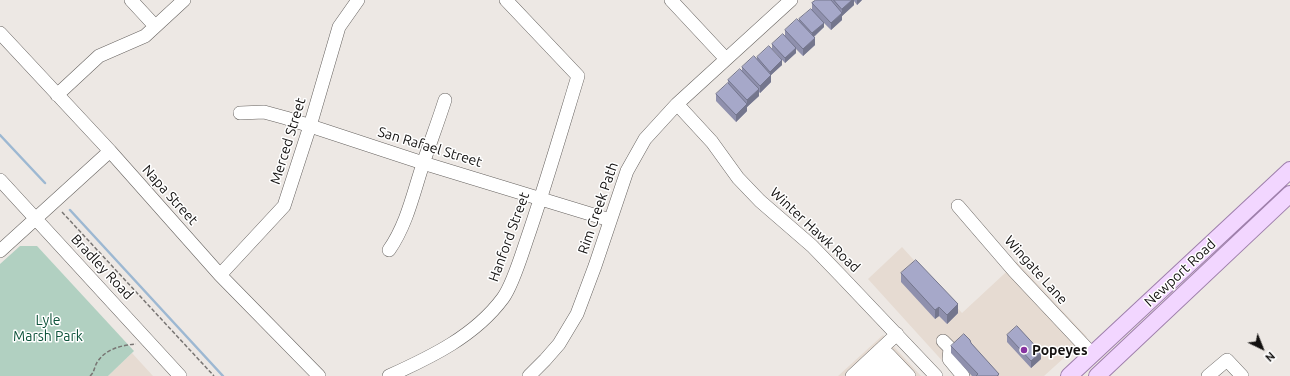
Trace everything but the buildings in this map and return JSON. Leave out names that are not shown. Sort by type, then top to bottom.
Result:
[{"type":"main road","name":"Newport Road","points":[[1069,376],[1290,170]]},
{"type":"main road","name":"Newport Road","points":[[1097,376],[1290,194]]},
{"type":"street","points":[[131,0],[155,26]]},
{"type":"street","points":[[57,95],[100,56],[145,36],[184,0]]},
{"type":"street","name":"Merced Street","points":[[220,275],[284,206],[310,126],[339,27],[358,0]]},
{"type":"street","name":"Hanford Street","points":[[389,376],[416,364],[462,338],[490,314],[505,297],[541,198],[578,76],[506,0]]},
{"type":"street","points":[[671,0],[726,59]]},
{"type":"street","name":"Rim Creek Path","points":[[530,376],[559,344],[577,314],[632,160],[653,130],[677,104],[791,0]]},
{"type":"street","name":"Napa Street","points":[[0,33],[110,151],[220,275],[319,376]]},
{"type":"street","points":[[389,250],[405,222],[423,163],[445,100]]},
{"type":"street","name":"Winter Hawk Road","points":[[677,104],[712,142],[738,178],[760,201],[812,246],[936,376]]},
{"type":"street","name":"San Rafael Street","points":[[240,113],[264,112],[423,163],[610,220]]},
{"type":"street","points":[[0,250],[110,151]]},
{"type":"street","name":"Bradley Road","points":[[0,180],[180,376]]},
{"type":"street","name":"Wingate Lane","points":[[958,206],[1014,271],[1093,355]]},
{"type":"street","points":[[852,376],[897,334]]},
{"type":"street","points":[[959,345],[946,338],[950,348],[949,359],[963,376]]},
{"type":"street","points":[[866,376],[867,373],[888,354],[909,376]]},
{"type":"street","points":[[1208,376],[1227,360],[1242,376]]},
{"type":"street","points":[[870,376],[887,361],[902,376]]},
{"type":"street","points":[[877,376],[887,367],[896,376]]},
{"type":"path","points":[[62,212],[214,376]]},
{"type":"path","points":[[90,376],[93,374],[97,362],[106,353],[124,345],[150,343]]},
{"type":"shaded area","points":[[902,247],[962,313],[1017,262],[1087,337],[1044,376],[956,376],[868,279]]},
{"type":"shaded area","points":[[883,335],[921,376],[838,376]]},
{"type":"shaded area","points":[[132,353],[153,376],[108,376]]},
{"type":"green space","name":"Lyle Marsh Park","points":[[20,246],[37,246],[134,351],[108,376],[0,376],[0,264]]},
{"type":"waterway","points":[[0,135],[45,183]]},
{"type":"waterway","points":[[70,210],[223,376]]},
{"type":"place","name":"Popeyes","points":[[1024,350]]}]
